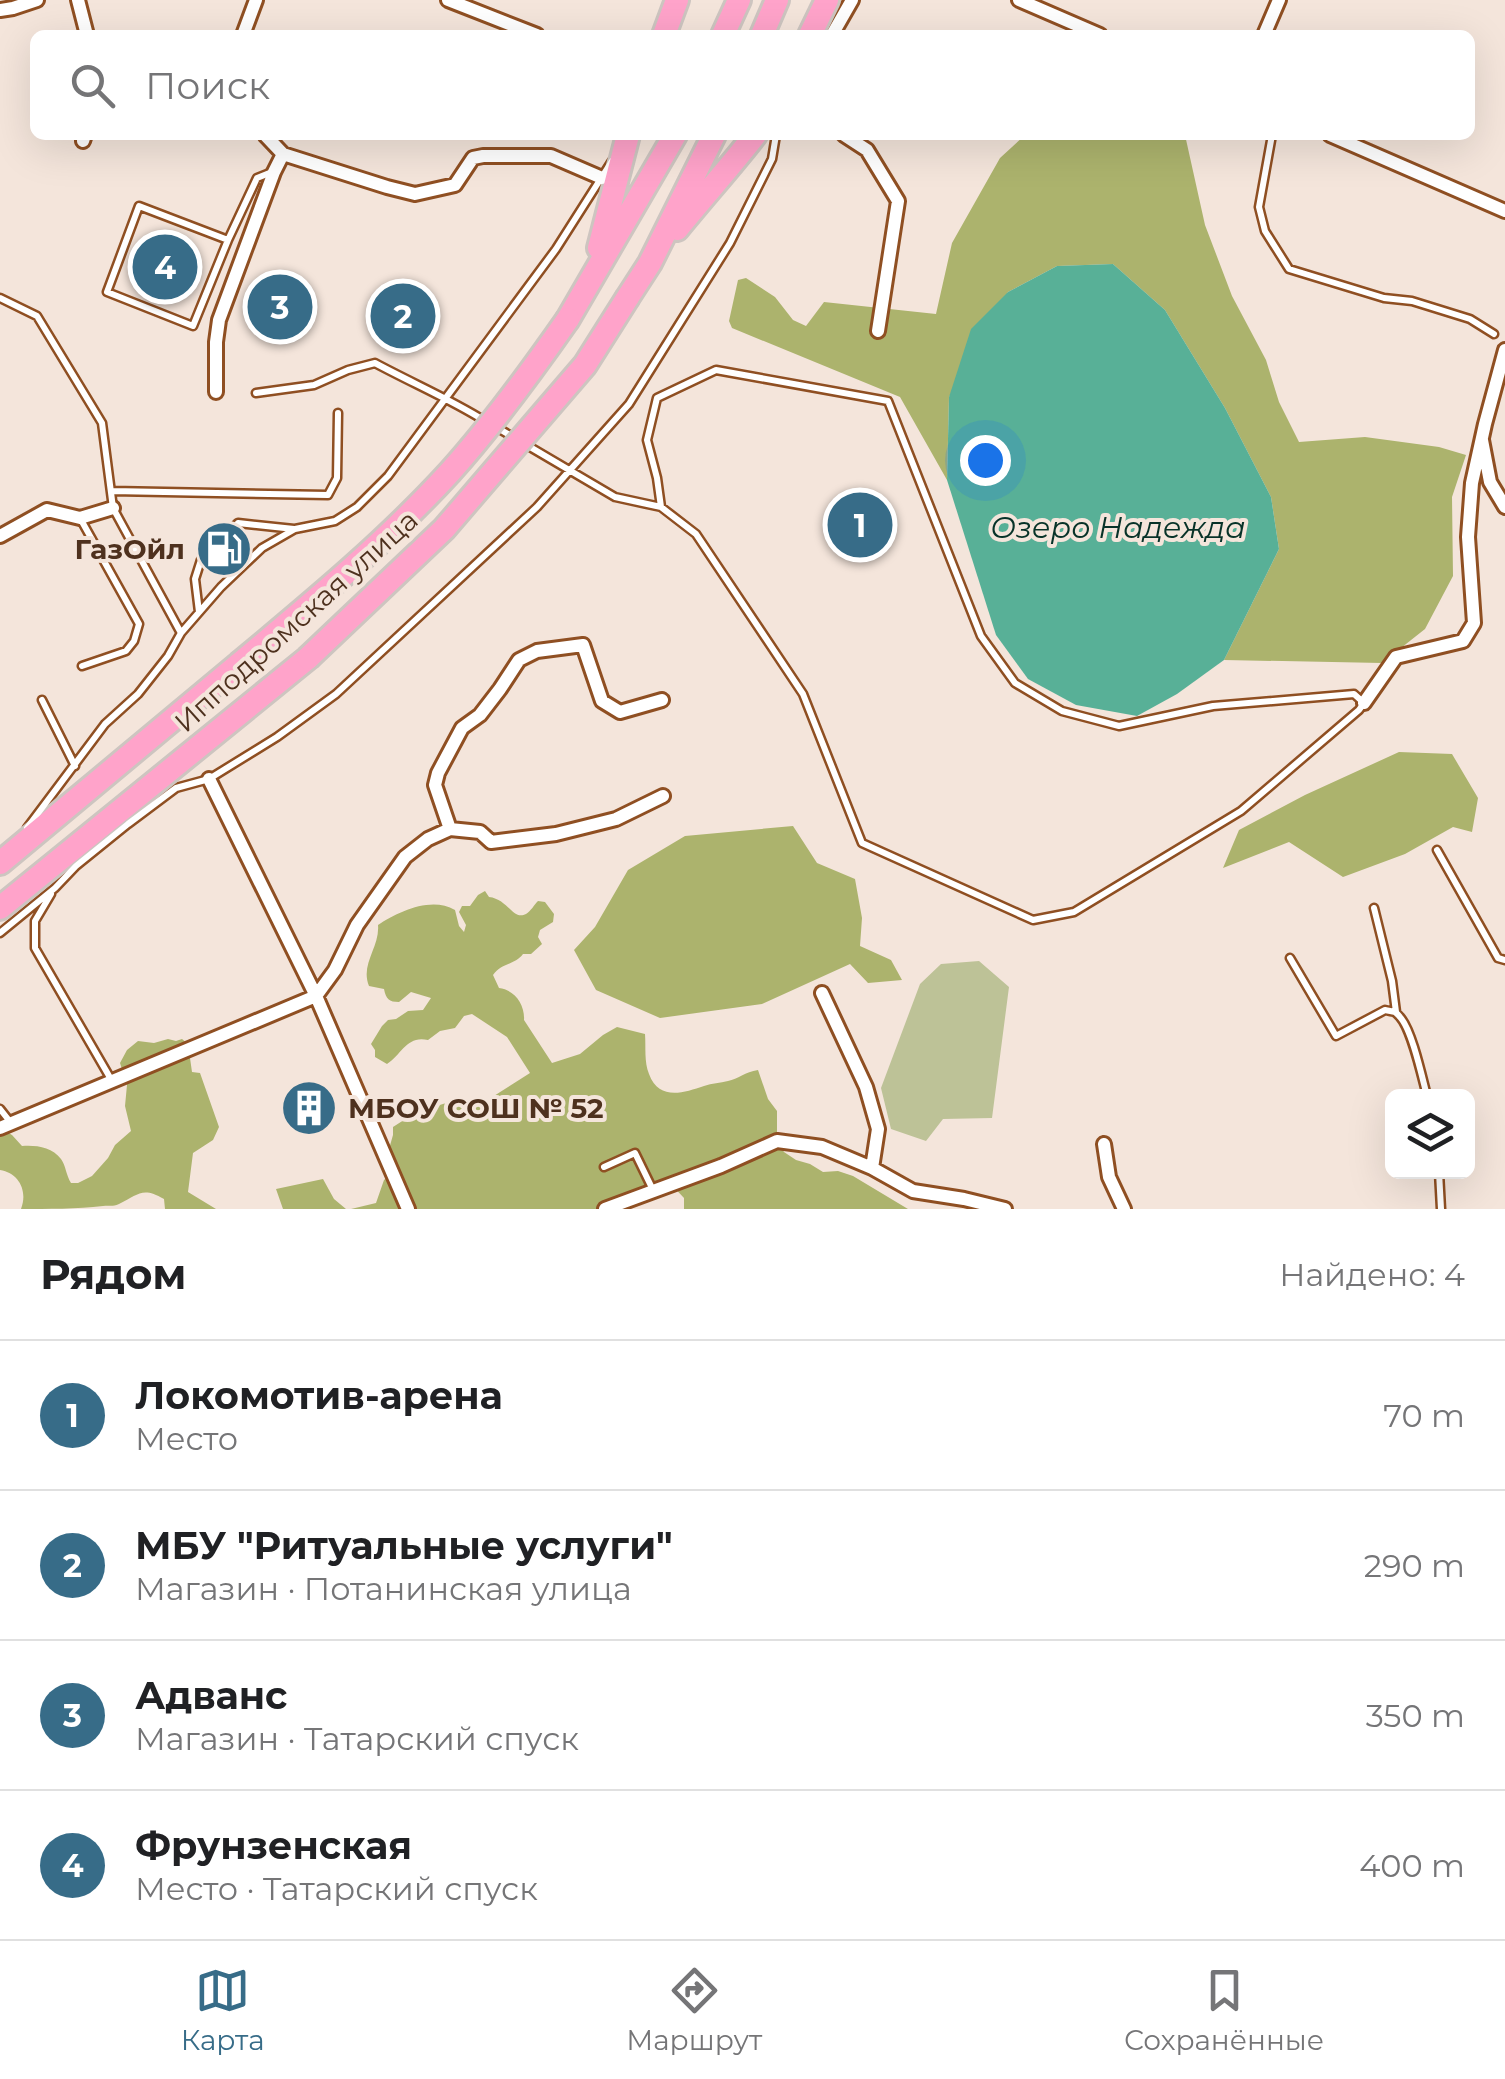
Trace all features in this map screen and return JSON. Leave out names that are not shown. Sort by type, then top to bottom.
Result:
[{"type":"highway","points":[[666,30],[677,0]]},
{"type":"highway","points":[[724,30],[739,0]]},
{"type":"highway","points":[[764,30],[777,0]]},
{"type":"highway","points":[[812,30],[827,0]]},
{"type":"highway","points":[[587,288],[626,140]]},
{"type":"highway","name":"Ипподромская улица","points":[[0,863],[328,590],[438,484],[487,428],[568,319],[672,140]]},
{"type":"highway","name":"Ипподромская улица","points":[[0,908],[308,658],[444,529],[584,365],[650,263],[712,140]]},
{"type":"highway","points":[[650,263],[752,140]]},
{"type":"street","points":[[0,10],[37,0]]},
{"type":"street","points":[[78,0],[86,30]]},
{"type":"street","points":[[245,30],[256,0]]},
{"type":"street","points":[[448,0],[525,30]]},
{"type":"street","points":[[835,30],[852,0]]},
{"type":"street","points":[[1019,0],[1088,30]]},
{"type":"street","points":[[1266,30],[1279,0]]},
{"type":"street","points":[[270,140],[283,154],[415,194],[456,185],[473,158],[483,156],[551,156],[602,178]]},
{"type":"street","points":[[852,140],[867,150],[898,201],[878,330]]},
{"type":"street","points":[[1342,140],[1505,211]]},
{"type":"street","points":[[216,392],[219,320],[283,154]]},
{"type":"street","points":[[1364,703],[1396,657],[1463,641],[1474,623],[1468,537],[1472,482],[1505,350]]},
{"type":"street","points":[[1482,437],[1490,482],[1505,507]]},
{"type":"street","points":[[0,536],[47,510],[80,518],[114,508]]},
{"type":"street","points":[[450,829],[435,785],[438,773],[462,728],[480,715],[519,660],[537,651],[583,645],[602,701],[620,712],[662,700]]},
{"type":"street","points":[[209,779],[316,996],[408,1209]]},
{"type":"street","points":[[6,1125],[316,996],[405,857],[428,839],[450,829],[480,832],[490,842],[556,834],[616,819],[663,796]]},
{"type":"street","points":[[822,992],[866,1087],[878,1129],[872,1168]]},
{"type":"street","points":[[605,1209],[777,1141],[822,1147],[913,1191],[1005,1209]]},
{"type":"street","points":[[1104,1144],[1109,1177],[1124,1209]]},
{"type":"lane","points":[[199,612],[195,579],[202,560],[238,523],[295,529],[335,521],[357,507],[388,476],[556,248],[625,140]]},
{"type":"lane","points":[[0,933],[76,866],[176,788],[209,779],[336,694],[536,507],[629,404],[730,244],[772,159],[775,140]]},
{"type":"lane","points":[[1271,140],[1259,207],[1265,231],[1289,269],[1470,319],[1494,334]]},
{"type":"lane","points":[[228,240],[139,206],[106,292],[193,326],[257,178],[274,172]]},
{"type":"lane","points":[[0,298],[38,316],[102,423],[114,508],[181,633]]},
{"type":"lane","points":[[256,393],[314,385],[375,363],[447,398],[614,497],[661,508],[696,534],[802,694],[862,843],[1034,920],[1074,912],[1241,810],[1364,703],[1354,694],[1213,706],[1120,726],[1062,712],[1015,683],[981,636],[888,401],[716,370],[657,398],[647,440],[658,478],[661,508]]},
{"type":"lane","points":[[112,491],[328,495],[337,478],[338,413]]},
{"type":"lane","points":[[80,518],[139,624],[126,651],[82,666]]},
{"type":"lane","points":[[0,863],[105,724],[148,681],[199,612],[262,548],[295,529]]},
{"type":"lane","points":[[42,700],[75,766]]},
{"type":"lane","points":[[1437,850],[1498,958],[1505,960]]},
{"type":"lane","points":[[54,888],[35,922],[34,948],[113,1082]]},
{"type":"lane","points":[[1374,908],[1396,1012],[1404,1022],[1425,1089]]},
{"type":"lane","points":[[1290,958],[1336,1036],[1385,1010],[1396,1012]]},
{"type":"lane","points":[[0,1109],[6,1125]]},
{"type":"lane","points":[[604,1167],[636,1152],[653,1191]]},
{"type":"lane","points":[[1439,1179],[1441,1209]]},
{"type":"shaded area","points":[[1020,140],[1186,140],[1205,225],[1232,296],[1266,360],[1279,402],[1299,442],[1365,437],[1439,447],[1466,455],[1452,497],[1453,576],[1425,629],[1382,663],[1224,660],[1279,549],[1271,497],[1225,408],[1165,310],[1113,264],[1057,266],[1008,292],[949,397],[947,480],[900,397],[732,328],[729,321],[738,280],[746,278],[775,297],[793,320],[806,326],[824,302],[936,314],[952,243],[1000,158]]},
{"type":"shaded area","points":[[1399,752],[1452,754],[1478,798],[1472,832],[1453,827],[1405,854],[1343,877],[1289,842],[1223,868],[1239,830]]},
{"type":"shaded area","points":[[793,826],[817,863],[855,879],[862,918],[860,946],[891,960],[902,980],[868,983],[850,964],[762,1004],[660,1018],[596,990],[574,950],[595,927],[628,870],[685,836]]},
{"type":"shaded area","points":[[485,891],[517,915],[526,914],[538,901],[545,902],[554,914],[553,922],[540,930],[542,944],[493,975],[499,988],[518,999],[524,1020],[552,1063],[580,1054],[617,1027],[645,1034],[649,1074],[665,1092],[688,1091],[758,1070],[768,1099],[777,1111],[777,1141],[784,1152],[823,1172],[853,1176],[908,1209],[684,1209],[684,1198],[669,1182],[605,1209],[351,1209],[376,1203],[384,1180],[397,1169],[389,1149],[393,1127],[426,1110],[463,1099],[475,1108],[530,1073],[507,1037],[472,1014],[464,1016],[455,1028],[440,1031],[428,1040],[415,1040],[387,1064],[375,1057],[371,1044],[388,1020],[408,1011],[423,1010],[431,998],[411,992],[399,1002],[393,1001],[384,989],[369,986],[368,963],[378,925],[405,911],[436,905],[455,910],[464,932],[466,925],[459,912],[462,906],[470,906]]},
{"type":"shaded area","points":[[979,961],[1009,987],[992,1118],[943,1119],[926,1141],[891,1129],[881,1088],[920,984],[941,964]]},
{"type":"shaded area","points":[[182,1039],[188,1044],[192,1072],[200,1073],[219,1127],[213,1140],[193,1153],[188,1192],[216,1209],[165,1209],[164,1199],[145,1192],[113,1206],[21,1209],[20,1184],[0,1170],[0,1128],[22,1146],[43,1148],[57,1155],[71,1183],[92,1176],[131,1131],[125,1106],[127,1085],[120,1063],[127,1050],[138,1041],[154,1043]]},
{"type":"shaded area","points":[[323,1179],[334,1199],[346,1209],[283,1209],[276,1189]]},
{"type":"water","name":"Озеро Надежда","points":[[1113,264],[1165,310],[1225,408],[1271,497],[1279,549],[1224,660],[1177,694],[1137,716],[1076,705],[1028,679],[996,635],[947,480],[949,397],[971,329],[1008,292],[1057,266]]},
{"type":"place","name":"Фрунзенская","points":[[165,267]]},
{"type":"place","name":"Адванс","points":[[280,307]]},
{"type":"place","name":"МБУ \"Ритуальные услуги\"","points":[[403,316]]},
{"type":"place","name":"Локомотив-арена","points":[[860,525]]},
{"type":"place","name":"ГазОйл","points":[[224,549]]},
{"type":"place","name":"МБОУ СОШ № 52","points":[[309,1108]]}]
